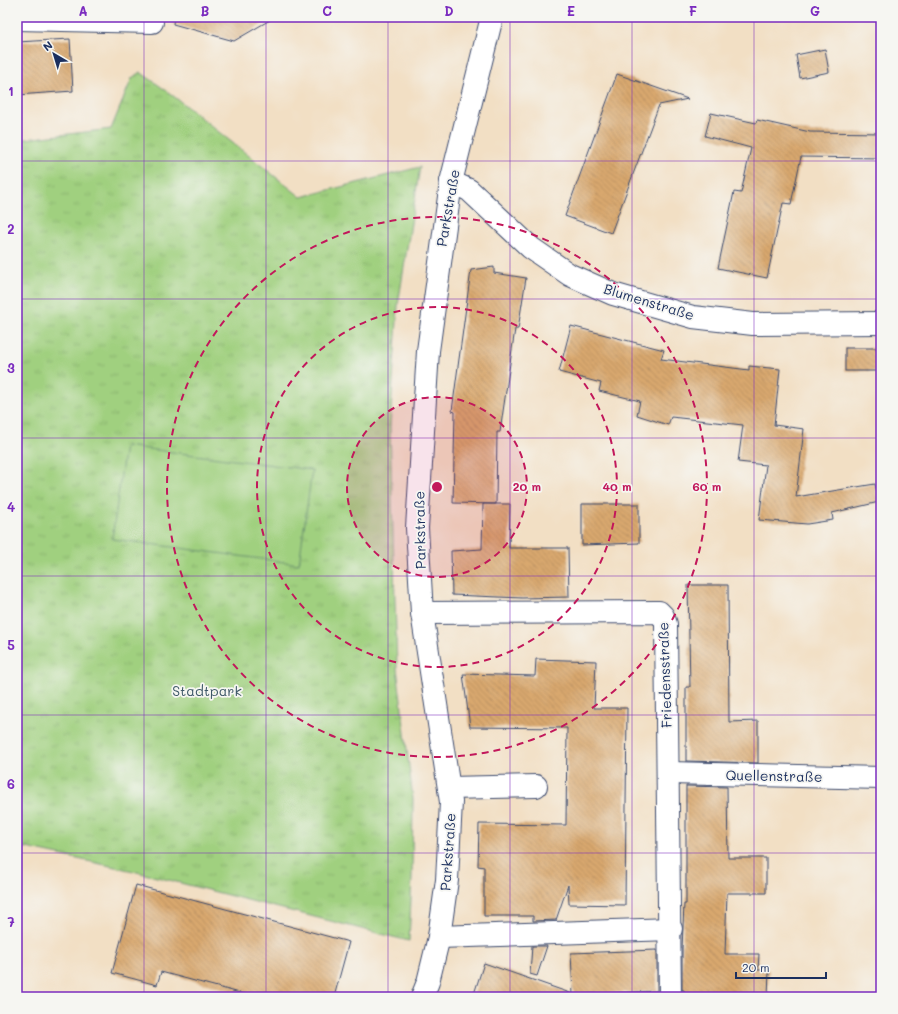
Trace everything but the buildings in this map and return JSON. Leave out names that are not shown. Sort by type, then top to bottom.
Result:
[{"type":"street","name":"Parkstraße","points":[[422,997],[428,982],[439,937],[447,880],[451,802],[422,613],[417,528],[421,445],[428,352],[451,182],[492,17]]},
{"type":"street","points":[[17,18],[152,22]]},
{"type":"street","name":"Blumenstraße","points":[[451,182],[469,190],[531,248],[570,275],[613,294],[693,317],[753,324],[881,323]]},
{"type":"street","name":"Friedensstraße","points":[[422,613],[659,612],[663,616],[666,624],[671,929],[670,997]]},
{"type":"street","name":"Quellenstraße","points":[[668,773],[881,778]]},
{"type":"street","points":[[449,788],[536,786]]},
{"type":"street","points":[[439,937],[671,929]]},
{"type":"green space","name":"Stadtpark","points":[[140,72],[167,91],[301,197],[420,167],[398,305],[390,427],[397,668],[413,799],[412,878],[409,941],[129,870],[17,846],[17,140],[111,129],[132,78]]},
{"type":"green space","points":[[125,446],[312,470],[299,564],[112,539]]}]
